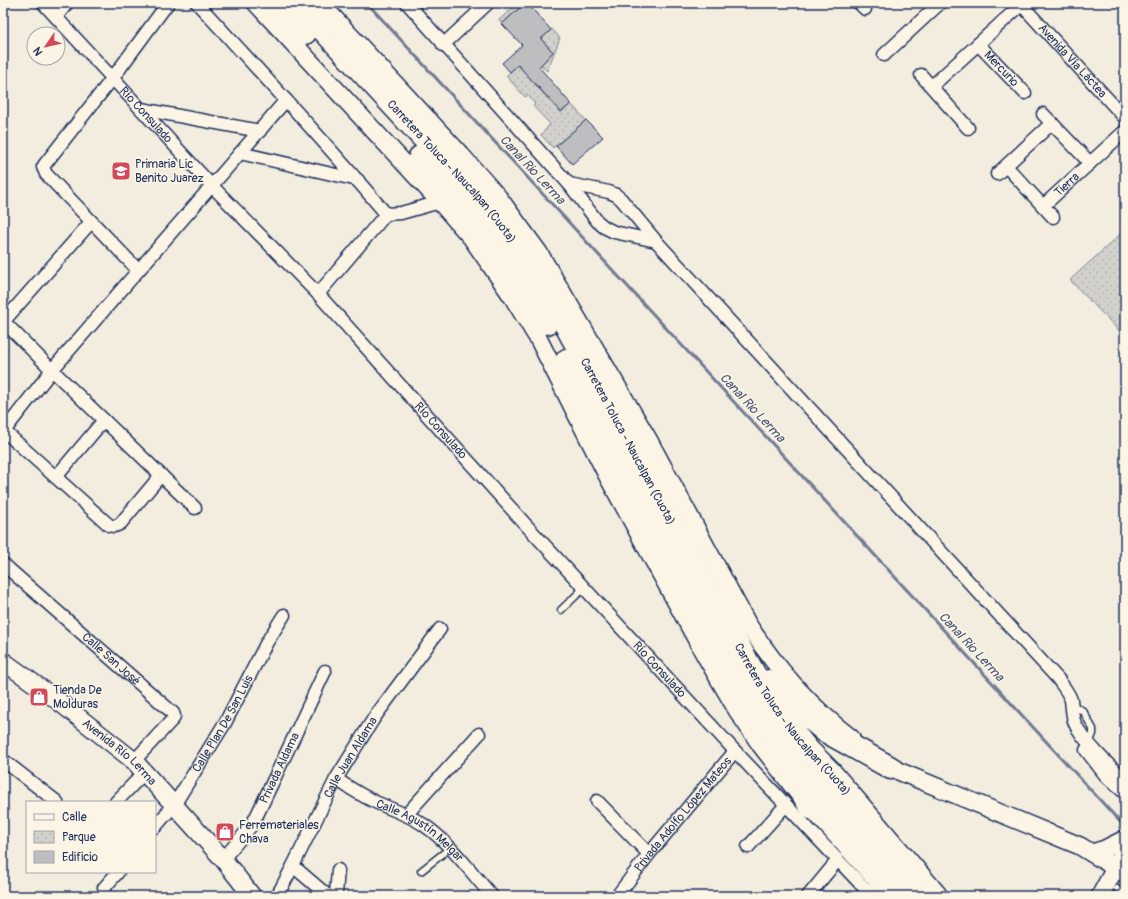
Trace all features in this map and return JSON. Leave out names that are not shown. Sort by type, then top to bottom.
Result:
[{"type":"highway","name":"Carretera Toluca - Naucalpan (Cuota)","points":[[278,3],[448,187],[505,258],[534,300],[554,335],[600,420],[627,476],[721,651],[749,698],[793,759],[914,896]]},
{"type":"highway","name":"Carretera Toluca - Naucalpan (Cuota)","points":[[298,3],[466,183],[514,243],[543,286],[564,322],[713,600],[748,660],[760,684],[784,720],[808,750],[829,771],[936,896]]},
{"type":"highway","points":[[721,651],[732,685],[754,721],[792,774],[811,808]]},
{"type":"highway","points":[[748,660],[786,698],[825,730],[891,768]]},
{"type":"street","name":"Río Consulado","points":[[42,3],[212,186],[318,294],[584,588],[837,861],[872,896]]},
{"type":"street","points":[[56,17],[67,3]]},
{"type":"street","points":[[138,270],[46,174],[44,167],[168,3]]},
{"type":"street","points":[[196,3],[286,100],[358,180],[386,214]]},
{"type":"street","points":[[256,3],[440,202],[470,237],[512,296],[542,346],[607,475],[705,655],[737,710],[760,744],[798,793],[891,896]]},
{"type":"street","points":[[320,3],[498,197],[539,253],[648,439],[747,623],[762,646],[817,709],[891,768],[1080,846],[1122,871]]},
{"type":"street","points":[[407,3],[568,184],[597,221],[604,227],[614,232],[656,241]]},
{"type":"street","points":[[443,45],[488,3]]},
{"type":"street","points":[[884,55],[940,3]]},
{"type":"street","name":"Mercurio","points":[[932,86],[1021,4]]},
{"type":"street","name":"Avenida Vía Láctea","points":[[1021,4],[1125,118]]},
{"type":"street","name":"Mercurio","points":[[978,44],[1025,93]]},
{"type":"street","points":[[921,75],[968,128]]},
{"type":"street","points":[[161,475],[120,523],[113,527],[4,431],[52,370],[286,100]]},
{"type":"street","points":[[141,109],[260,130]]},
{"type":"street","name":"Tierra","points":[[1043,114],[1090,163]]},
{"type":"street","points":[[997,174],[1052,123]]},
{"type":"street","name":"Tierra","points":[[1043,206],[1125,131]]},
{"type":"street","points":[[240,153],[358,180]]},
{"type":"street","name":"Tierra","points":[[1006,166],[1053,217]]},
{"type":"street","points":[[568,184],[609,192],[621,199],[656,241],[1052,673],[1070,699],[1074,721],[1079,730],[1118,777]]},
{"type":"street","points":[[318,294],[386,214],[401,213],[440,202]]},
{"type":"street","points":[[91,222],[3,321],[195,508]]},
{"type":"street","points":[[56,477],[104,420]]},
{"type":"street","name":"Calle San José","points":[[3,564],[173,713],[173,719],[117,801]]},
{"type":"street","name":"Calle Plan De San Luis","points":[[156,826],[174,805],[225,723],[267,642],[284,615]]},
{"type":"street","name":"Calle Juan Aldama","points":[[277,896],[336,780],[374,718],[440,629]]},
{"type":"street","name":"Avenida Río Lerma","points":[[3,661],[53,697],[140,766],[223,860],[252,896]]},
{"type":"street","name":"Privada Aldama","points":[[223,860],[252,826],[325,671]]},
{"type":"street","points":[[1065,690],[1064,704],[1074,733],[1106,776],[1118,777]]},
{"type":"street","points":[[406,815],[479,734]]},
{"type":"street","name":"Privada Adolfo López Mateos","points":[[617,896],[649,854],[735,751]]},
{"type":"street","points":[[3,760],[56,801]]},
{"type":"street","points":[[1118,777],[1116,786],[1125,793]]},
{"type":"street","name":"Calle Agustín Melgar","points":[[336,780],[374,801],[406,815],[422,824],[450,848],[492,896]]},
{"type":"street","points":[[597,801],[649,854]]},
{"type":"street","points":[[748,847],[786,805]]},
{"type":"street","points":[[1092,853],[1105,849],[1125,839]]},
{"type":"street","points":[[1118,894],[1125,850]]},
{"type":"street","points":[[808,896],[837,861]]},
{"type":"street","points":[[293,866],[328,896]]},
{"type":"street","points":[[335,896],[338,870]]},
{"type":"street","points":[[1100,896],[1122,871]]},
{"type":"street","points":[[104,888],[117,873]]},
{"type":"lane","points":[[561,610],[584,588]]},
{"type":"lane","points":[[421,871],[450,848]]},
{"type":"green space","points":[[518,3],[525,3],[502,24],[499,20]]},
{"type":"green space","points":[[552,29],[560,38],[547,71],[541,65],[553,52],[541,39]]},
{"type":"green space","points":[[518,65],[560,112],[571,104],[586,120],[553,148],[541,135],[550,124],[533,106],[535,104],[528,95],[525,97],[506,76]]},
{"type":"green space","points":[[1125,230],[1125,337],[1070,280]]},
{"type":"building","points":[[525,3],[527,3],[551,30],[541,39],[553,52],[539,67],[571,104],[561,112],[518,65],[510,72],[502,63],[522,45],[502,24]]},
{"type":"building","points":[[586,120],[603,137],[572,164],[556,146]]},
{"type":"waterway","name":"Canal Rio Lerma","points":[[367,3],[1123,825]]},
{"type":"place","name":"Primaria Lic Benito Juarez","points":[[121,171]]},
{"type":"place","name":"Tienda De Molduras","points":[[39,697]]},
{"type":"place","name":"Ferremateriales Chava","points":[[225,832]]}]
